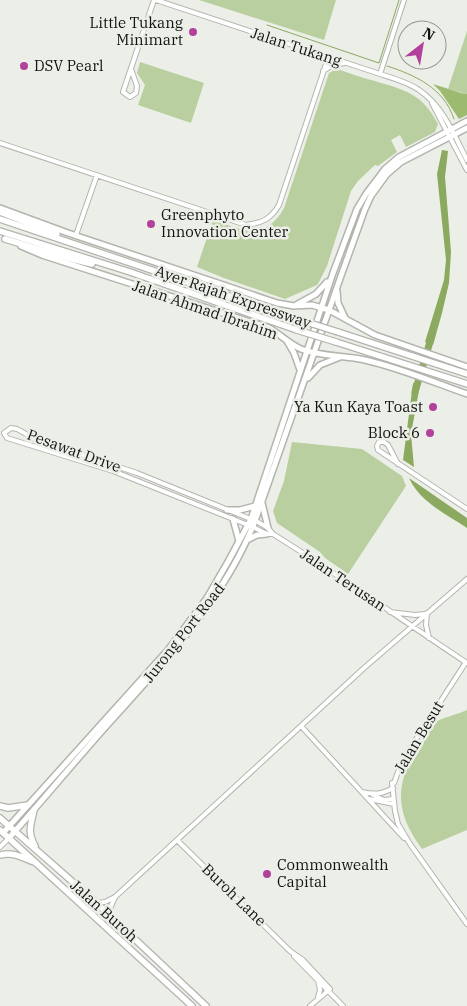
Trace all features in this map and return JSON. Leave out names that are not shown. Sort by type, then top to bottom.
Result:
[{"type":"highway","points":[[0,212],[91,249]]},
{"type":"highway","name":"Ayer Rajah Expressway","points":[[0,219],[467,374]]},
{"type":"highway","name":"Ayer Rajah Expressway","points":[[0,231],[130,272],[297,330],[467,384]]},
{"type":"highway","points":[[3,238],[81,262],[90,264],[96,262]]},
{"type":"highway","points":[[0,806],[8,808],[28,805]]},
{"type":"highway","points":[[34,810],[29,829],[31,839],[37,850]]},
{"type":"highway","name":"Jalan Buroh","points":[[0,818],[96,903],[206,1006]]},
{"type":"highway","name":"Jalan Buroh","points":[[1,833],[38,863],[192,1006]]},
{"type":"highway","points":[[0,855],[9,853],[19,855],[38,863]]},
{"type":"main road","points":[[294,306],[316,294],[326,285],[357,208],[379,176],[399,156],[467,121]]},
{"type":"main road","name":"Jurong Port Road","points":[[1,833],[10,826],[168,650],[207,598],[252,523],[262,503],[371,196],[387,174],[409,158],[467,128]]},
{"type":"main road","name":"Jalan Ahmad Ibrahim","points":[[0,208],[277,303],[321,307],[375,335],[467,367]]},
{"type":"main road","name":"Jalan Ahmad Ibrahim","points":[[3,238],[42,255],[269,328],[284,336],[295,345],[314,353],[366,360],[467,394]]},
{"type":"main road","name":"Jurong Port Road","points":[[9,838],[172,654],[212,602],[247,540],[255,506],[332,273]]},
{"type":"main road","points":[[338,285],[338,303],[345,318]]},
{"type":"main road","points":[[284,336],[294,352],[300,370]]},
{"type":"main road","points":[[305,381],[320,365],[342,356]]},
{"type":"main road","points":[[247,540],[258,534],[269,532],[262,503]]},
{"type":"main road","points":[[227,510],[240,510],[255,506]]},
{"type":"main road","points":[[233,519],[239,542]]},
{"type":"street","name":"Jalan Tukang","points":[[155,0],[407,83],[432,100],[443,114],[452,136]]},
{"type":"street","points":[[131,69],[137,86],[136,93],[130,97],[123,92],[131,69],[155,0]]},
{"type":"street","points":[[380,74],[404,0]]},
{"type":"street","points":[[0,143],[246,225],[259,223],[268,219],[279,205],[328,58]]},
{"type":"street","points":[[323,71],[331,66],[344,63]]},
{"type":"street","points":[[452,136],[467,160]]},
{"type":"street","points":[[452,136],[467,170]]},
{"type":"street","points":[[76,235],[97,176]]},
{"type":"street","name":"Pesawat Drive","points":[[11,428],[17,429],[34,439],[137,473],[227,510],[252,523],[233,519],[113,471],[7,438],[4,433],[11,428]]},
{"type":"street","points":[[398,464],[388,445],[384,442],[379,442],[378,450],[398,464],[467,510]]},
{"type":"street","name":"Jalan Terusan","points":[[252,523],[318,563],[466,663]]},
{"type":"street","points":[[96,903],[105,902],[114,897],[364,668],[467,579]]},
{"type":"street","points":[[389,612],[418,616],[427,613]]},
{"type":"street","points":[[427,613],[426,625],[429,638]]},
{"type":"street","name":"Jalan Besut","points":[[466,663],[402,761],[394,783],[392,783],[398,824],[467,924]]},
{"type":"street","name":"Jalan Besut","points":[[300,726],[410,844]]},
{"type":"street","points":[[371,794],[384,793],[393,788]]},
{"type":"street","points":[[361,791],[384,800],[393,799]]},
{"type":"street","points":[[368,799],[394,804]]},
{"type":"street","name":"Jurong Port Road","points":[[0,847],[9,838]]},
{"type":"street","name":"Buroh Lane","points":[[177,840],[301,962]]},
{"type":"street","points":[[108,915],[114,897]]},
{"type":"street","points":[[301,962],[329,990]]},
{"type":"street","points":[[301,962],[343,1006]]},
{"type":"street","points":[[318,980],[320,990],[318,999]]},
{"type":"street","points":[[310,1006],[329,990]]},
{"type":"shaded area","points":[[199,0],[336,0],[324,40]]},
{"type":"shaded area","points":[[467,31],[467,94],[448,89]]},
{"type":"shaded area","points":[[140,62],[204,83],[191,123],[138,105],[145,85],[137,73]]},
{"type":"shaded area","points":[[337,69],[395,87],[412,95],[426,106],[432,114],[438,124],[435,132],[406,147],[400,135],[391,140],[397,152],[378,166],[375,165],[358,181],[351,191],[327,266],[317,285],[285,299],[197,267],[213,220],[234,227],[253,230],[269,225],[277,218],[284,208],[329,73]]},
{"type":"shaded area","points":[[433,84],[467,94],[467,115],[459,119]]},
{"type":"shaded area","points":[[442,150],[448,151],[445,177],[451,252],[449,283],[433,345],[425,342],[444,280],[446,260],[437,174]]},
{"type":"shaded area","points":[[413,383],[420,385],[411,434],[414,467],[403,460]]},
{"type":"shaded area","points":[[292,442],[362,449],[402,476],[406,486],[348,574],[325,558],[320,552],[277,523],[273,511],[284,481]]},
{"type":"shaded area","points":[[409,478],[467,518],[467,528],[427,501]]},
{"type":"shaded area","points":[[467,710],[467,830],[422,849],[413,836],[403,811],[401,798],[405,773],[432,725],[441,719]]},
{"type":"waterway","points":[[267,25],[379,63],[399,0]]},
{"type":"waterway","points":[[387,66],[418,79],[436,91],[449,108],[454,119]]},
{"type":"waterway","points":[[415,392],[432,335]]},
{"type":"place","name":"Little Tukang Minimart","points":[[193,32]]},
{"type":"place","name":"DSV Pearl","points":[[24,66]]},
{"type":"place","name":"Greenphyto Innovation Center","points":[[151,224]]},
{"type":"place","name":"Ya Kun Kaya Toast","points":[[433,407]]},
{"type":"place","name":"Block 6","points":[[430,433]]},
{"type":"place","name":"Commonwealth Capital","points":[[267,874]]}]
